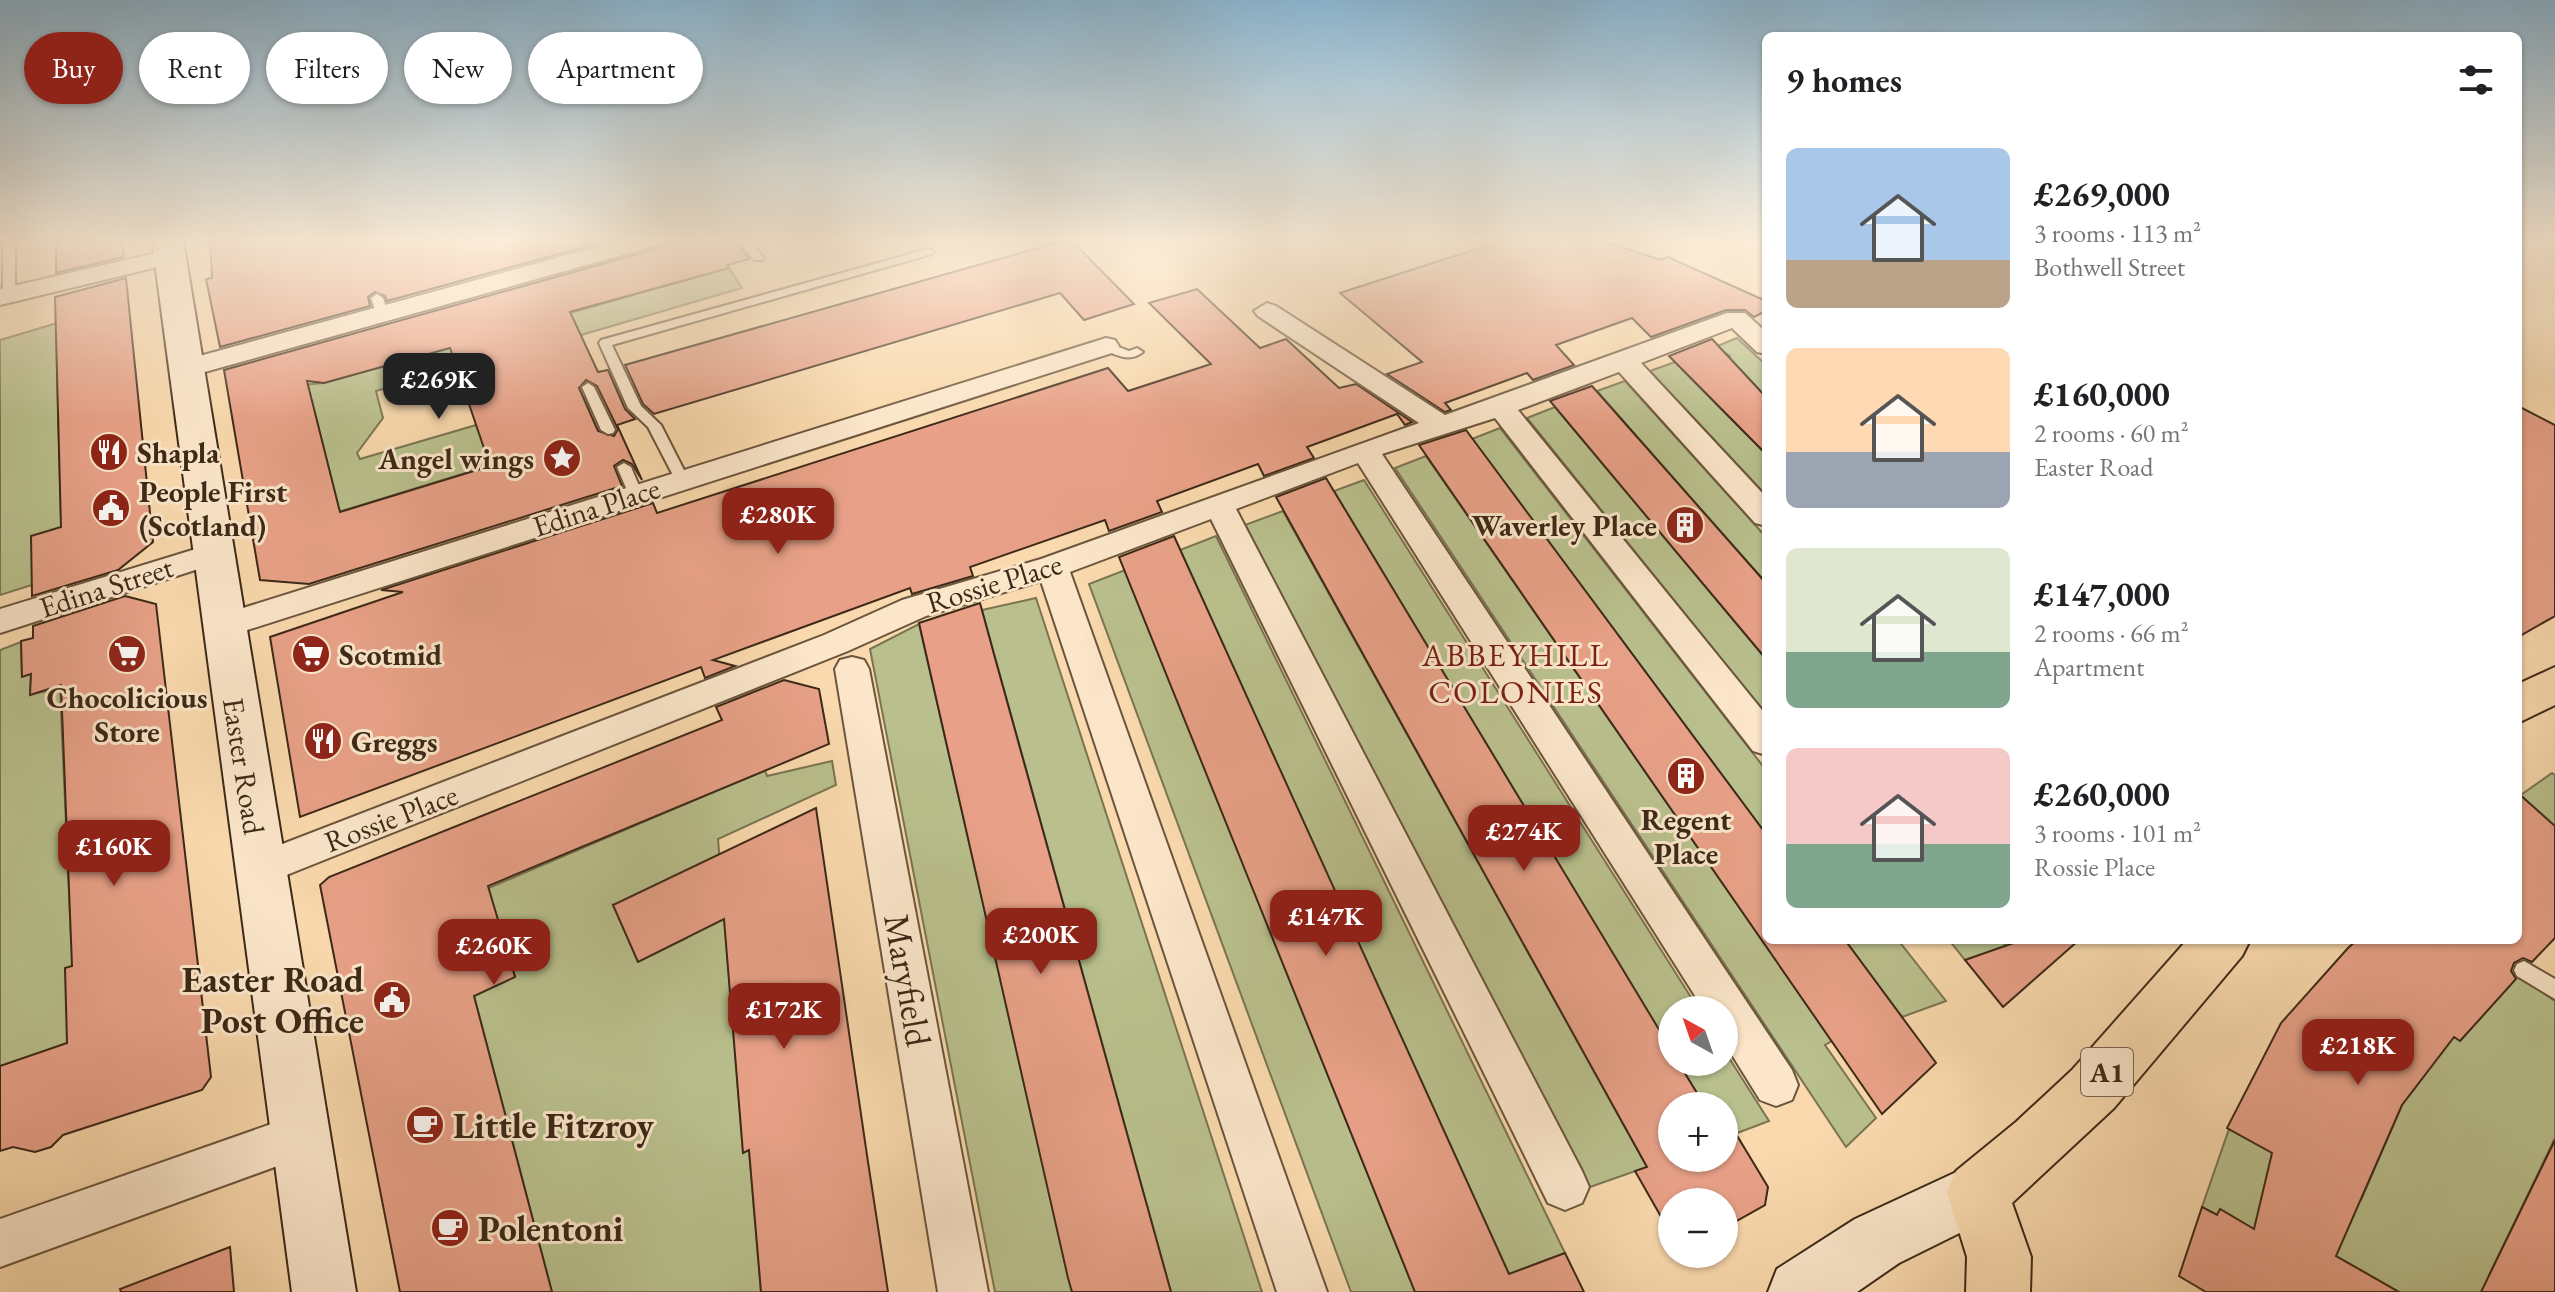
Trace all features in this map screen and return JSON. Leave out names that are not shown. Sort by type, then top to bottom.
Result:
[{"type":"main road","name":"A1","points":[[1978,1192],[2020,1160],[2094,1088],[2186,974],[2219,944]]},
{"type":"main road","points":[[1978,1192],[1999,1257],[1998,1292]]},
{"type":"street","name":"Easter Road","points":[[175,300],[324,1292]]},
{"type":"street","points":[[184,369],[407,300]]},
{"type":"street","points":[[1267,311],[1444,427]]},
{"type":"street","name":"Rossie Place","points":[[260,869],[836,643],[914,608],[1052,567],[1365,450],[1501,407],[1736,318],[1762,342]]},
{"type":"street","name":"Edina Place","points":[[223,626],[1106,346]]},
{"type":"street","points":[[1624,361],[1762,512]]},
{"type":"street","points":[[1501,407],[1762,736]]},
{"type":"street","points":[[1365,450],[1776,1085]]},
{"type":"street","points":[[1219,505],[1565,1187]]},
{"type":"street","name":"Edina Street","points":[[0,621],[212,554]]},
{"type":"street","points":[[1052,567],[1302,1292]]},
{"type":"street","name":"Maryfield","points":[[852,669],[963,1292]]},
{"type":"street","points":[[0,1243],[300,1136]]},
{"type":"street","points":[[1800,1292],[1877,1241],[1978,1192]]},
{"type":"lane","points":[[682,480],[654,425],[635,408],[605,343],[757,300]]},
{"type":"lane","points":[[1106,346],[1129,355],[1137,352]]},
{"type":"lane","points":[[588,387],[608,430]]},
{"type":"lane","points":[[624,467],[636,495]]},
{"type":"lane","points":[[2524,970],[2555,990]]},
{"type":"green space","points":[[615,300],[700,300],[376,391],[383,418],[357,453],[360,459],[572,397],[584,397],[589,409],[553,446],[335,513],[301,385],[324,383]]},
{"type":"green space","points":[[64,321],[57,372],[61,522],[70,519],[32,585],[0,595],[0,340]]},
{"type":"green space","points":[[1737,338],[1762,361],[1762,393],[1728,360],[1730,356],[1715,347]]},
{"type":"green space","points":[[1675,362],[1762,450],[1762,491],[1650,371]]},
{"type":"green space","points":[[1625,381],[1762,533],[1762,578],[1597,391]]},
{"type":"green space","points":[[1555,407],[1762,654],[1762,709],[1527,418]]},
{"type":"green space","points":[[1500,428],[1762,765],[1762,829],[1472,439]]},
{"type":"green space","points":[[1426,456],[1832,1041],[1825,1045],[1876,1118],[1846,1147],[1395,468]]},
{"type":"green space","points":[[1364,480],[1690,996],[1658,996],[1658,1029],[1334,491]]},
{"type":"green space","points":[[1283,511],[1647,1167],[1590,1187],[1245,525]]},
{"type":"green space","points":[[1216,536],[1565,1253],[1509,1274],[1180,550]]},
{"type":"green space","points":[[1125,570],[1415,1292],[1351,1292],[1089,584]]},
{"type":"green space","points":[[1036,598],[1262,1292],[1171,1292],[982,610]]},
{"type":"green space","points":[[919,624],[1072,1292],[995,1292],[870,649]]},
{"type":"green space","points":[[21,642],[22,676],[31,674],[30,694],[60,689],[71,938],[85,961],[65,969],[81,1039],[0,1066],[0,650]]},
{"type":"green space","points":[[832,761],[836,785],[718,839],[743,1152],[749,1150],[761,1292],[552,1292],[474,996],[515,976],[502,934],[462,952],[449,905],[765,770],[767,776]],"holes":[[[613,905],[687,937],[638,962]]]},
{"type":"green space","points":[[2552,773],[2555,775],[2555,826],[2522,800],[2522,794]]},
{"type":"green space","points":[[1848,944],[1901,944],[1946,1001],[1902,1017]]},
{"type":"green space","points":[[1952,944],[2006,946],[1965,960]]},
{"type":"green space","points":[[2518,976],[2555,1001],[2555,1138],[2489,1275],[2519,1292],[2399,1292],[2259,1212],[2254,1229],[2221,1210],[2217,1215],[2202,1207],[2229,1129],[2361,1200],[2402,1105],[2454,1037],[2461,1040]]},
{"type":"green space","points":[[1738,1072],[1769,1121],[1738,1133],[1738,1092],[1696,1092],[1686,1076],[1738,1076]]},
{"type":"building","points":[[55,300],[128,300],[153,542],[118,570],[32,596],[31,536],[61,527]]},
{"type":"building","points":[[210,300],[369,300],[370,306],[220,347]]},
{"type":"building","points":[[473,300],[612,300],[570,312],[598,372],[608,370],[625,409],[635,419],[617,425],[642,480],[632,464],[623,460],[614,466],[622,486],[309,584],[260,580],[224,370]],"holes":[[[450,348],[490,466],[340,512],[307,381],[324,383]],[[586,380],[597,386],[618,429],[614,436],[598,431],[579,388]]]},
{"type":"building","points":[[853,300],[1036,300],[654,414],[643,404],[625,365]]},
{"type":"building","points":[[1066,300],[1130,300],[1134,304],[1084,320]]},
{"type":"building","points":[[1209,300],[1260,348],[1286,339],[1339,388],[1356,384],[1412,422],[1405,425],[1397,414],[1307,447],[1314,458],[1264,476],[1258,464],[1157,501],[1162,512],[1109,531],[1105,520],[970,567],[973,576],[912,594],[910,588],[713,660],[735,666],[705,678],[701,667],[300,817],[270,637],[403,592],[381,590],[653,503],[657,513],[1108,368],[1128,391],[1211,364],[1149,303]]},
{"type":"building","points":[[1349,300],[1762,300],[1762,313],[1754,317],[1745,310],[1726,310],[1651,337],[1632,318],[1556,345],[1574,365],[1533,380],[1527,373],[1445,403],[1451,410],[1445,412],[1387,374],[1422,362]]},
{"type":"building","points":[[1712,339],[1762,393],[1762,450],[1669,356]]},
{"type":"building","name":"Waverley Place","points":[[1592,386],[1762,578],[1762,654],[1550,401]]},
{"type":"building","points":[[2522,408],[2555,425],[2555,616],[2522,635]]},
{"type":"building","name":"Regent Place","points":[[1466,430],[1762,829],[1762,941],[1419,445]]},
{"type":"building","points":[[1326,478],[1658,1028],[1658,1076],[1687,1076],[1696,1092],[1658,1092],[1658,1172],[1738,1172],[1738,1137],[1768,1187],[1765,1205],[1738,1220],[1738,1188],[1658,1188],[1658,1211],[1635,1171],[1647,1167],[1276,497]]},
{"type":"building","points":[[1174,536],[1509,1274],[1565,1253],[1584,1292],[1415,1292],[1119,557]]},
{"type":"building","points":[[125,596],[156,604],[211,1077],[202,1090],[63,1135],[51,1147],[35,1152],[13,1147],[0,1151],[0,1066],[67,1043],[65,968],[72,966],[61,685],[30,695],[31,674],[22,677],[21,641],[33,638],[33,626]]},
{"type":"building","points":[[980,603],[1171,1292],[1072,1292],[1068,1278],[919,623]]},
{"type":"building","points":[[784,680],[819,689],[829,744],[488,886],[515,977],[474,996],[552,1292],[400,1292],[320,885],[329,877],[722,720],[716,707]]},
{"type":"building","points":[[2522,797],[2555,826],[2555,938],[2532,962],[2523,958],[2514,963],[2511,971],[2516,979],[2460,1041],[2454,1037],[2402,1105],[2336,1256],[2399,1292],[2206,1292],[2179,1276],[2202,1207],[2217,1215],[2220,1209],[2254,1229],[2272,1153],[2227,1128],[2281,1023],[2352,944],[2522,944]]},
{"type":"building","points":[[816,808],[888,1292],[761,1292],[749,1150],[743,1153],[724,919],[638,962],[613,905]]},
{"type":"building","name":"Regent Place","points":[[1764,944],[1848,944],[1936,1063],[1882,1114]]},
{"type":"building","points":[[2011,944],[2074,944],[2003,1007],[1965,960]]},
{"type":"building","points":[[2555,1140],[2555,1292],[2481,1292]]},
{"type":"building","points":[[230,1247],[234,1292],[121,1292],[120,1289]]},
{"type":"place","name":"Shapla","points":[[109,452]]},
{"type":"place","name":"Angel wings","points":[[562,458]]},
{"type":"place","name":"People First (Scotland)","points":[[111,508]]},
{"type":"place","name":"Waverley Place","points":[[1685,525]]},
{"type":"place","name":"Chocolicious Store","points":[[127,654]]},
{"type":"place","name":"Scotmid","points":[[311,654]]},
{"type":"place","name":"Greggs","points":[[323,741]]},
{"type":"place","name":"Regent Place","points":[[1686,776]]},
{"type":"place","name":"Easter Road Post Office","points":[[392,1000]]},
{"type":"place","name":"Little Fitzroy","points":[[425,1125]]},
{"type":"place","name":"Polentoni","points":[[450,1228]]},
{"type":"district","name":"ABBEYHILL COLONIES","points":[[1516,674]]}]
